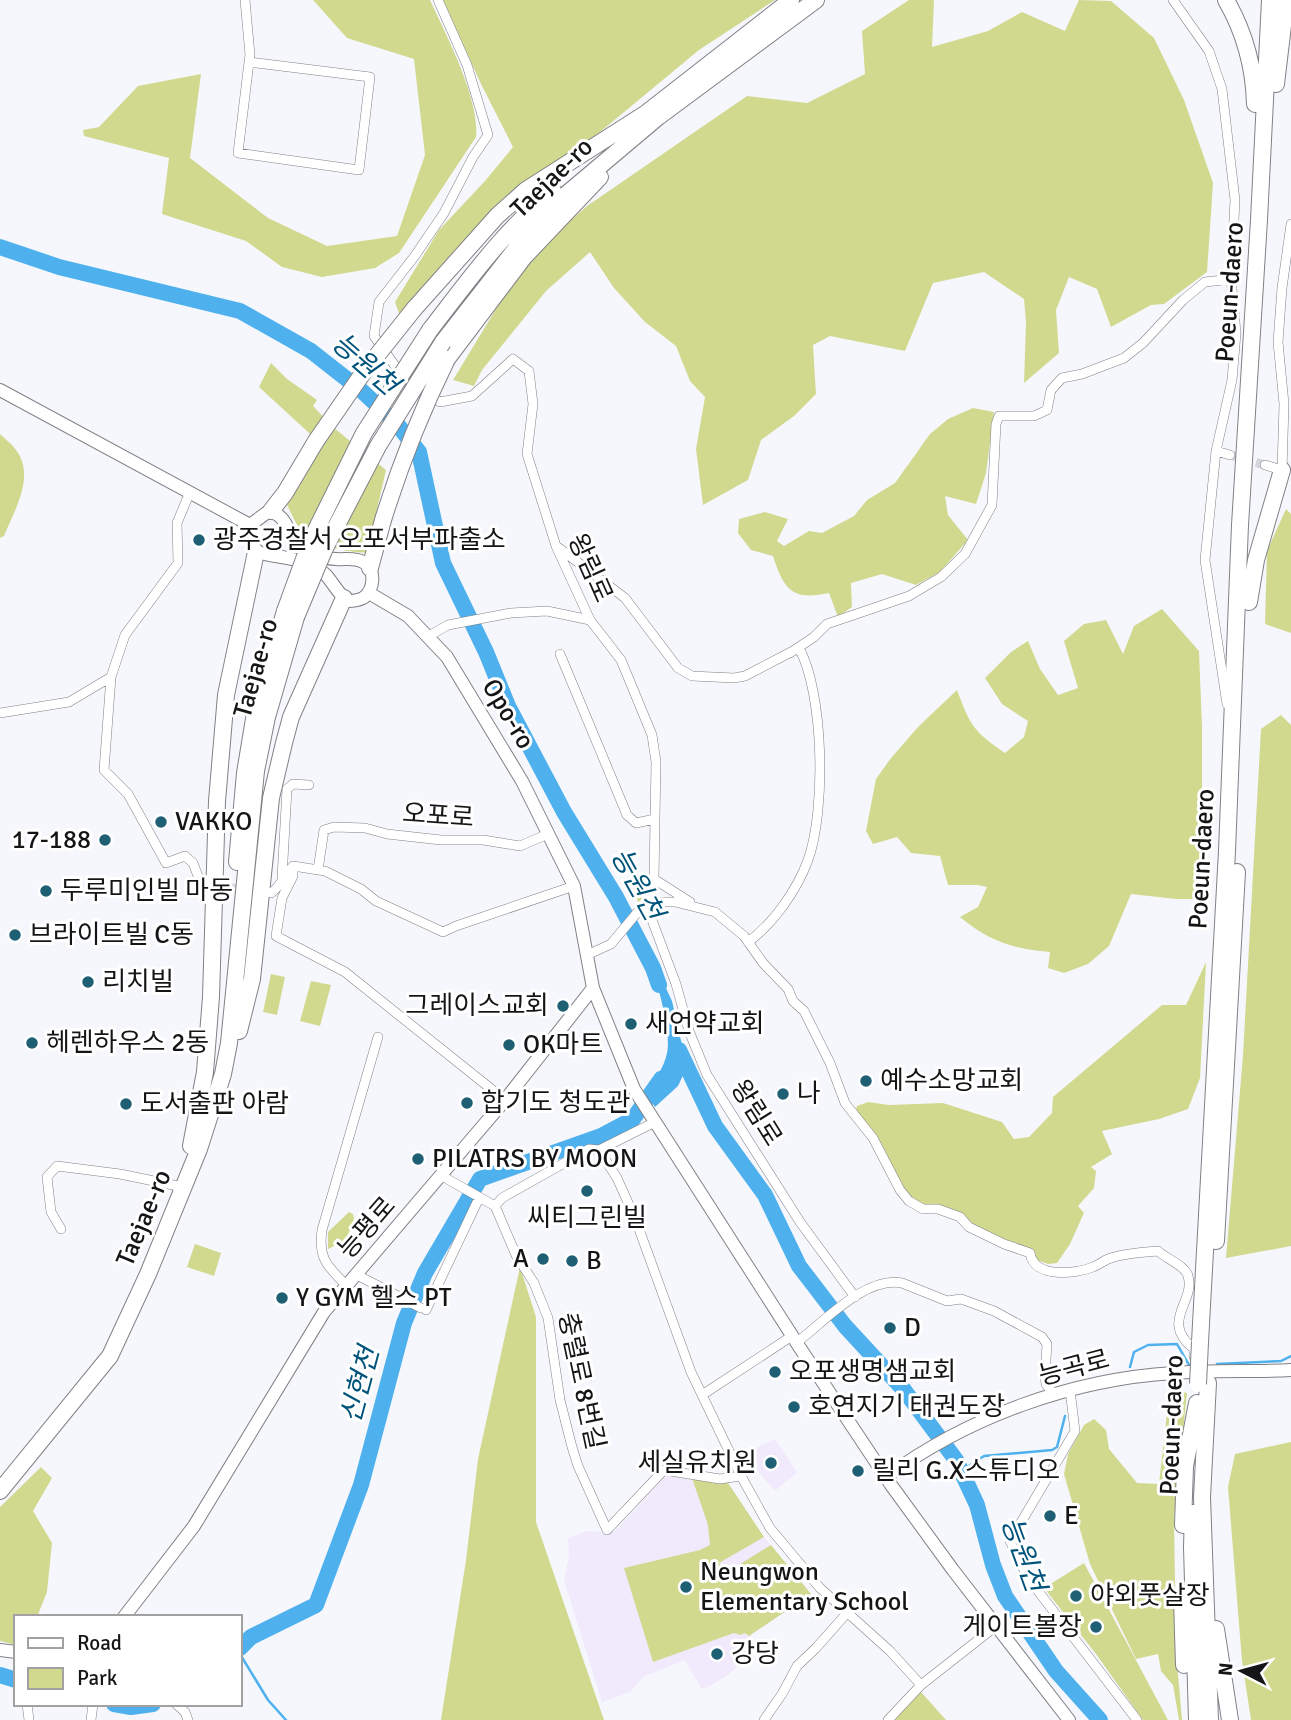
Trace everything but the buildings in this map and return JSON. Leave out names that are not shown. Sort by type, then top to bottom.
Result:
[{"type":"highway","points":[[1226,0],[1239,23],[1249,50],[1255,79],[1259,220]]},
{"type":"highway","name":"Poeun-daero","points":[[1205,1342],[1241,511],[1269,0]]},
{"type":"highway","name":"Poeun-daero","points":[[1205,1342],[1232,990],[1248,602],[1276,84],[1283,0]]},
{"type":"highway","name":"Taejae-ro","points":[[0,1491],[110,1356],[148,1274],[195,1147],[222,1045],[229,994],[245,773],[255,713],[290,614],[311,540],[365,433],[430,330],[484,259],[530,210],[653,114],[704,85],[808,2]]},
{"type":"highway","points":[[271,511],[363,373],[414,309],[497,216],[526,190],[653,114]]},
{"type":"highway","points":[[370,568],[396,477],[447,359],[524,257],[653,114]]},
{"type":"highway","name":"Taejae-ro","points":[[290,614],[378,446],[443,342],[543,214],[653,114]]},
{"type":"highway","points":[[1248,602],[1255,560],[1282,470]]},
{"type":"highway","points":[[195,1147],[211,997],[217,801],[226,695],[256,552]]},
{"type":"highway","points":[[195,1147],[210,1133],[225,1088],[252,979],[271,798],[284,743],[291,718],[344,598]]},
{"type":"highway","name":"Taejae-ro","points":[[0,1480],[103,1354],[143,1271],[195,1147]]},
{"type":"highway","points":[[1200,1380],[1205,1342]]},
{"type":"highway","name":"Poeun-daero","points":[[1198,1720],[1192,1547],[1200,1380]]},
{"type":"highway","name":"Poeun-daero","points":[[1200,1380],[1207,1426],[1202,1497],[1210,1720]]},
{"type":"highway","points":[[1187,1720],[1182,1632],[1182,1549],[1185,1466],[1197,1403]]},
{"type":"highway","points":[[1207,1426],[1210,1574],[1220,1666],[1230,1720]]},
{"type":"main road","points":[[0,390],[250,525]]},
{"type":"main road","points":[[271,511],[286,521],[295,540],[322,557],[351,558],[364,562],[370,568],[373,578],[369,593],[362,599],[348,601],[324,573],[296,558],[256,552],[249,536],[250,525],[257,517],[271,511]]},
{"type":"main road","name":"Opo-ro","points":[[369,593],[408,616],[447,657],[522,781],[574,886],[593,988],[634,1088],[655,1122],[886,1477],[1069,1720]]},
{"type":"main road","name":"능평로","points":[[126,1615],[194,1527],[324,1312],[505,1100],[593,988]]},
{"type":"main road","name":"능곡로","points":[[886,1477],[923,1453],[991,1417],[1070,1390],[1120,1379],[1175,1373],[1200,1380],[1291,1370]]},
{"type":"street","points":[[245,0],[249,62],[238,153],[359,170],[370,77],[249,62]]},
{"type":"street","name":"왕림로","points":[[438,0],[467,65],[488,135],[473,157],[444,213],[379,302],[374,335],[405,380],[440,402],[472,396],[513,359],[529,371],[533,404],[527,454],[556,546],[590,621],[621,660],[652,735],[656,762],[654,879],[649,912],[676,984],[689,1031],[707,1075],[800,1222],[854,1298]]},
{"type":"street","points":[[1173,0],[1209,51],[1222,89],[1235,200],[1231,279],[1236,333],[1232,380],[1216,451],[1205,560],[1232,743]]},
{"type":"street","points":[[1265,465],[1282,470],[1284,404],[1278,342],[1291,224]]},
{"type":"street","points":[[556,546],[625,598],[678,668],[692,676],[745,676],[793,651],[827,624],[909,596],[941,577],[965,554],[992,505],[996,424],[999,416],[1034,416],[1047,410],[1051,390],[1062,378],[1082,374],[1124,358],[1205,282],[1231,279]]},
{"type":"street","points":[[1216,451],[1230,455]]},
{"type":"street","points":[[190,492],[177,523],[178,563],[125,635],[111,677],[104,770],[128,794],[166,863],[185,856],[193,863],[201,884]]},
{"type":"street","points":[[427,637],[448,625],[511,613],[547,611],[590,621]]},
{"type":"street","points":[[748,942],[771,920],[793,890],[808,859],[817,819],[819,720],[809,667],[793,651]]},
{"type":"street","points":[[560,654],[627,815],[636,823],[655,818]]},
{"type":"street","points":[[0,713],[69,702],[111,677]]},
{"type":"street","points":[[271,893],[279,887],[282,878],[283,820],[287,789],[293,784],[309,785]]},
{"type":"street","name":"오포로","points":[[318,870],[324,830],[334,827],[365,828],[387,834],[440,840],[483,840],[520,846],[548,834]]},
{"type":"street","points":[[282,878],[293,866]]},
{"type":"street","points":[[293,866],[318,870],[361,888],[376,901],[443,932],[574,886]]},
{"type":"street","points":[[293,866],[293,876],[282,898],[276,936],[345,972],[505,1100]]},
{"type":"street","points":[[654,879],[695,905],[721,916],[748,942],[763,963],[788,989],[793,1001],[804,1011],[830,1063],[845,1103],[873,1138],[900,1190],[909,1201],[923,1209],[938,1209],[960,1217],[969,1227],[1030,1253],[1037,1267],[1046,1270],[1082,1270],[1106,1259],[1158,1251],[1184,1270],[1189,1276],[1179,1327],[1185,1341],[1194,1349],[1200,1380]]},
{"type":"street","points":[[587,955],[613,942],[641,908],[651,902],[695,905]]},
{"type":"street","points":[[346,1285],[327,1266],[320,1247],[321,1238],[378,1037]]},
{"type":"street","points":[[442,1175],[495,1206],[502,1198],[589,1150],[599,1150],[655,1122]]},
{"type":"street","points":[[599,1150],[617,1178],[631,1208],[691,1372],[741,1476],[779,1541],[820,1588],[890,1651],[921,1685]]},
{"type":"street","points":[[61,1229],[51,1212],[47,1177],[57,1166],[120,1174],[178,1186]]},
{"type":"street","points":[[357,1275],[423,1309],[478,1197]]},
{"type":"street","name":"충렬로 8번길","points":[[495,1206],[516,1255],[534,1283],[548,1318],[560,1400],[572,1447],[607,1530],[664,1470],[720,1479],[741,1476]]},
{"type":"street","points":[[702,1395],[798,1338],[867,1289],[896,1282],[947,1301],[961,1299],[993,1311],[1031,1331],[1047,1344],[1046,1384],[1054,1395]]},
{"type":"street","points":[[1070,1390],[1075,1431],[1010,1541],[1028,1578],[1137,1720]]},
{"type":"street","points":[[764,1720],[797,1666],[847,1613]]},
{"type":"street","points":[[888,1720],[921,1685],[996,1626]]},
{"type":"shaded area","name":"세실유치원","points":[[775,1439],[797,1472],[775,1491],[743,1454]]},
{"type":"shaded area","name":"Neungwon Elementary School","points":[[666,1476],[728,1483],[764,1537],[811,1594],[750,1636],[754,1650],[728,1675],[705,1689],[701,1688],[685,1660],[643,1677],[630,1692],[602,1702],[564,1580],[569,1557],[568,1538],[587,1531],[614,1532]]},
{"type":"green space","points":[[313,0],[430,0],[460,67],[473,104],[476,122],[476,137],[399,253],[375,268],[322,277],[282,267],[246,241],[162,214],[169,158],[84,136],[83,130],[99,127],[138,86],[201,74],[190,158],[268,218],[327,246],[397,236],[425,155],[414,59],[347,38]]},
{"type":"green space","points":[[443,0],[775,0],[699,50],[565,161],[400,316],[395,302],[439,230],[513,147]]},
{"type":"green space","points":[[909,0],[934,0],[932,47],[988,31],[1022,12],[1065,31],[1079,0],[1111,1],[1154,38],[1184,100],[1213,183],[1207,272],[1164,304],[1151,305],[1111,327],[1097,289],[1069,277],[1056,310],[1059,353],[1024,383],[1024,299],[984,272],[933,283],[905,351],[830,336],[813,345],[816,394],[794,416],[761,440],[748,480],[703,505],[696,449],[705,397],[690,381],[676,346],[645,322],[614,288],[590,252],[546,291],[482,370],[474,386],[453,380],[525,261],[587,206],[747,96],[807,103],[865,74],[862,31]]},
{"type":"green space","points":[[271,363],[287,379],[317,400],[313,406],[334,428],[386,470],[367,553],[324,545],[309,537],[297,525],[285,501],[321,444],[259,387]]},
{"type":"green space","points":[[973,408],[994,412],[986,473],[976,504],[945,496],[948,515],[968,540],[940,572],[916,585],[882,574],[851,583],[852,607],[838,617],[829,593],[806,595],[791,590],[781,577],[773,556],[751,550],[738,533],[739,519],[765,512],[788,519],[777,541],[784,546],[809,531],[822,533],[854,516],[867,500],[895,483],[930,434],[948,419]]},
{"type":"green space","points":[[0,434],[22,460],[24,482],[4,536],[0,538]]},
{"type":"green space","points":[[1286,509],[1291,514],[1291,633],[1265,624],[1267,551]]},
{"type":"green space","points":[[1162,609],[1199,651],[1202,899],[1131,894],[1109,946],[1088,964],[1064,973],[1048,968],[1050,952],[1024,949],[991,938],[960,917],[978,907],[987,887],[948,885],[940,856],[911,853],[897,837],[873,844],[866,831],[876,779],[919,726],[957,690],[965,712],[974,726],[1005,753],[1024,737],[1028,721],[1002,704],[985,678],[1011,652],[1028,641],[1040,669],[1058,695],[1078,688],[1064,641],[1084,624],[1106,620],[1123,654],[1134,626]]},
{"type":"green space","points":[[1281,715],[1291,725],[1291,1246],[1226,1258],[1243,1055],[1261,729]]},
{"type":"green space","points":[[624,878],[646,878],[647,891],[639,903]]},
{"type":"green space","points":[[1206,962],[1200,1078],[1188,1109],[1159,1119],[1102,1131],[1112,1154],[1091,1167],[1096,1171],[1094,1188],[1078,1206],[1084,1213],[1070,1244],[1057,1263],[1048,1264],[1034,1259],[982,1229],[924,1207],[909,1198],[855,1113],[857,1106],[868,1102],[889,1105],[943,1103],[1002,1122],[1014,1139],[1029,1137],[1052,1113],[1053,1097],[1162,1005],[1186,1005]]},
{"type":"green space","points":[[271,974],[285,977],[277,1015],[263,1012]]},
{"type":"green space","points":[[311,981],[331,985],[320,1026],[300,1021]]},
{"type":"green space","points":[[349,1212],[354,1219],[346,1240],[328,1249],[328,1232]]},
{"type":"green space","points":[[195,1244],[221,1253],[214,1276],[187,1267]]},
{"type":"green space","points":[[520,1267],[536,1317],[536,1522],[604,1720],[441,1720],[466,1560],[478,1459]]},
{"type":"green space","points":[[1181,1391],[1187,1393],[1174,1517],[1176,1651],[1182,1720],[1179,1720],[1173,1685],[1161,1671],[1158,1654],[1136,1659],[1090,1564],[1064,1474],[1068,1454],[1084,1425],[1094,1419],[1106,1430],[1109,1449],[1137,1483],[1159,1484],[1167,1413]]},
{"type":"green space","points":[[1291,1442],[1291,1720],[1251,1720],[1242,1661],[1228,1487],[1235,1454]]},
{"type":"green space","points":[[41,1467],[52,1478],[33,1511],[52,1543],[47,1592],[38,1615],[14,1615],[14,1644],[0,1641],[0,1507]]},
{"type":"green space","points":[[692,1478],[728,1483],[764,1537],[719,1563],[726,1573],[771,1545],[811,1594],[749,1636],[745,1633],[734,1633],[653,1662],[624,1568],[700,1550],[710,1545],[708,1525]]},
{"type":"green space","points":[[1084,1563],[1168,1720],[1143,1720],[1044,1588]]},
{"type":"green space","points":[[921,1692],[946,1720],[894,1720]]},
{"type":"water","points":[[644,950],[658,971],[672,1001],[687,1067],[678,1086],[655,1107],[646,1093],[666,1059],[668,1043],[665,1016]]},
{"type":"waterway","name":"능원천","points":[[0,247],[59,267],[240,311],[311,351],[362,391],[397,424],[419,452],[443,563],[486,652],[508,706],[564,812],[616,897],[659,985]]},
{"type":"waterway","name":"능원천","points":[[679,1050],[715,1126],[765,1195],[799,1266],[845,1326],[904,1390],[956,1460],[977,1505],[993,1565],[1005,1596],[1056,1671],[1100,1720]]},
{"type":"waterway","name":"신현천","points":[[242,1646],[251,1637],[316,1605],[361,1485],[404,1323],[425,1273],[480,1179],[601,1136],[633,1119],[661,1079]]},
{"type":"waterway","points":[[1130,1367],[1134,1352],[1148,1345],[1177,1344],[1189,1365]]},
{"type":"waterway","points":[[1217,1364],[1281,1361],[1291,1356]]},
{"type":"waterway","points":[[961,1471],[984,1456],[1052,1450],[1057,1447],[1065,1416]]},
{"type":"waterway","points":[[242,1657],[268,1700],[286,1720]]},
{"type":"waterway","name":"신현천","points":[[0,1675],[14,1679]]},
{"type":"waterway","name":"신현천","points":[[125,1706],[138,1706]]},
{"type":"tunnel","points":[[1230,455],[1265,465]]},
{"type":"tunnel","points":[[213,886],[265,892]]},
{"type":"place","name":"광주경찰서 오포서부파출소","points":[[199,540]]},
{"type":"place","name":"VAKKO","points":[[161,822]]},
{"type":"place","name":"17-188","points":[[105,840]]},
{"type":"place","name":"두루미인빌 마동","points":[[46,891]]},
{"type":"place","name":"브라이트빌 C동","points":[[15,935]]},
{"type":"place","name":"리치빌","points":[[88,982]]},
{"type":"place","name":"그레이스교회","points":[[563,1006]]},
{"type":"place","name":"새언약교회","points":[[631,1024]]},
{"type":"place","name":"헤렌하우스 2동","points":[[32,1043]]},
{"type":"place","name":"OK마트","points":[[509,1045]]},
{"type":"place","name":"예수소망교회","points":[[866,1081]]},
{"type":"place","name":"나","points":[[783,1094]]},
{"type":"place","name":"합기도 청도관","points":[[467,1103]]},
{"type":"place","name":"도서출판 아람","points":[[126,1104]]},
{"type":"place","name":"PILATRS BY MOON","points":[[418,1159]]},
{"type":"place","name":"씨티그린빌","points":[[587,1191]]},
{"type":"place","name":"A","points":[[543,1259]]},
{"type":"place","name":"B","points":[[572,1261]]},
{"type":"place","name":"Y GYM 헬스 PT","points":[[282,1298]]},
{"type":"place","name":"D","points":[[890,1328]]},
{"type":"place","name":"오포생명샘교회","points":[[775,1372]]},
{"type":"place","name":"호연지기 태권도장","points":[[794,1407]]},
{"type":"place","name":"세실유치원","points":[[771,1463]]},
{"type":"place","name":"릴리 G.X스튜디오","points":[[858,1471]]},
{"type":"place","name":"E","points":[[1050,1516]]},
{"type":"place","name":"Neungwon Elementary School","points":[[686,1587]]},
{"type":"place","name":"야외풋살장","points":[[1076,1596]]},
{"type":"place","name":"게이트볼장","points":[[1096,1627]]},
{"type":"place","name":"강당","points":[[717,1654]]}]
